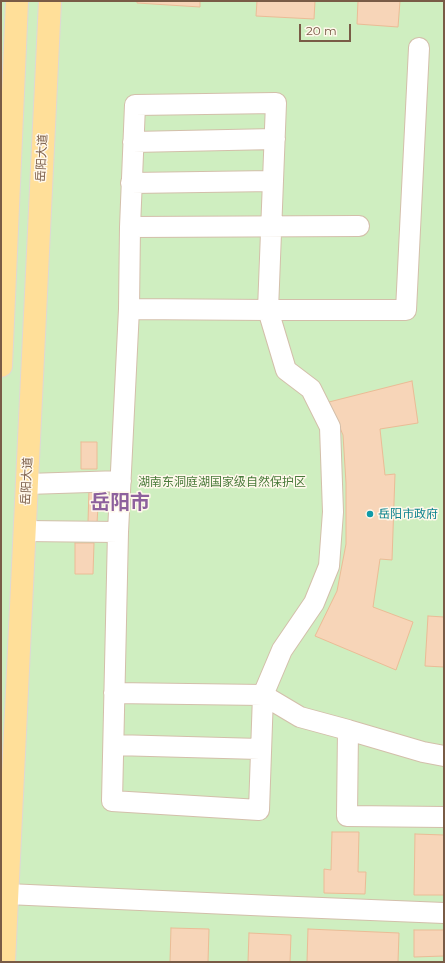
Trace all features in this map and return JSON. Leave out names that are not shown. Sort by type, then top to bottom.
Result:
[{"type":"main road","points":[[1,366],[7,100],[17,1]]},
{"type":"main road","name":"岳阳大道","points":[[4,962],[50,1]]},
{"type":"main road","points":[[7,100],[45,100]]},
{"type":"street","points":[[129,309],[406,310],[419,48]]},
{"type":"street","points":[[276,103],[271,227],[268,310],[286,370],[311,389],[330,428],[333,512],[329,566],[314,603],[282,650],[263,695],[259,810],[112,801],[118,532],[129,309],[134,105],[276,103]]},
{"type":"street","points":[[133,142],[275,139]]},
{"type":"street","points":[[131,183],[273,181]]},
{"type":"street","points":[[130,227],[359,226]]},
{"type":"street","points":[[27,484],[121,481]]},
{"type":"street","points":[[24,531],[118,532]]},
{"type":"street","points":[[114,693],[263,695],[300,717],[423,752],[444,756]]},
{"type":"street","points":[[348,730],[347,816],[444,818]]},
{"type":"street","points":[[114,745],[260,749]]},
{"type":"street","points":[[7,894],[444,913]]},
{"type":"green space","name":"湖南东洞庭湖国家级自然保护区","points":[[1,1],[444,1],[444,962],[1,962]]},
{"type":"building","points":[[137,1],[200,1],[200,7],[137,3]]},
{"type":"building","points":[[257,1],[315,1],[314,19],[256,16]]},
{"type":"building","points":[[358,1],[400,1],[398,27],[357,24]]},
{"type":"building","name":"岳阳市政府","points":[[412,381],[418,423],[380,429],[385,475],[395,474],[392,560],[380,559],[373,607],[413,622],[396,670],[315,636],[337,591],[346,544],[346,483],[343,435],[329,402]]},
{"type":"building","points":[[81,442],[97,442],[97,469],[81,469]]},
{"type":"building","points":[[89,490],[99,490],[97,523],[88,522]]},
{"type":"building","points":[[75,543],[94,543],[93,574],[75,574]]},
{"type":"building","points":[[428,616],[444,617],[444,667],[425,666]]},
{"type":"building","points":[[332,832],[359,832],[358,872],[366,872],[365,894],[324,893],[324,869],[331,870]]},
{"type":"building","points":[[415,834],[444,835],[444,895],[414,895]]},
{"type":"building","points":[[171,928],[209,929],[208,962],[170,962]]},
{"type":"building","points":[[308,929],[399,933],[398,962],[307,962]]},
{"type":"building","points":[[414,930],[444,930],[444,956],[414,957]]},
{"type":"building","points":[[249,933],[291,935],[290,962],[248,962]]},
{"type":"place","name":"岳阳市政府","points":[[370,514]]},
{"type":"district","name":"岳阳市","points":[[120,503]]}]
